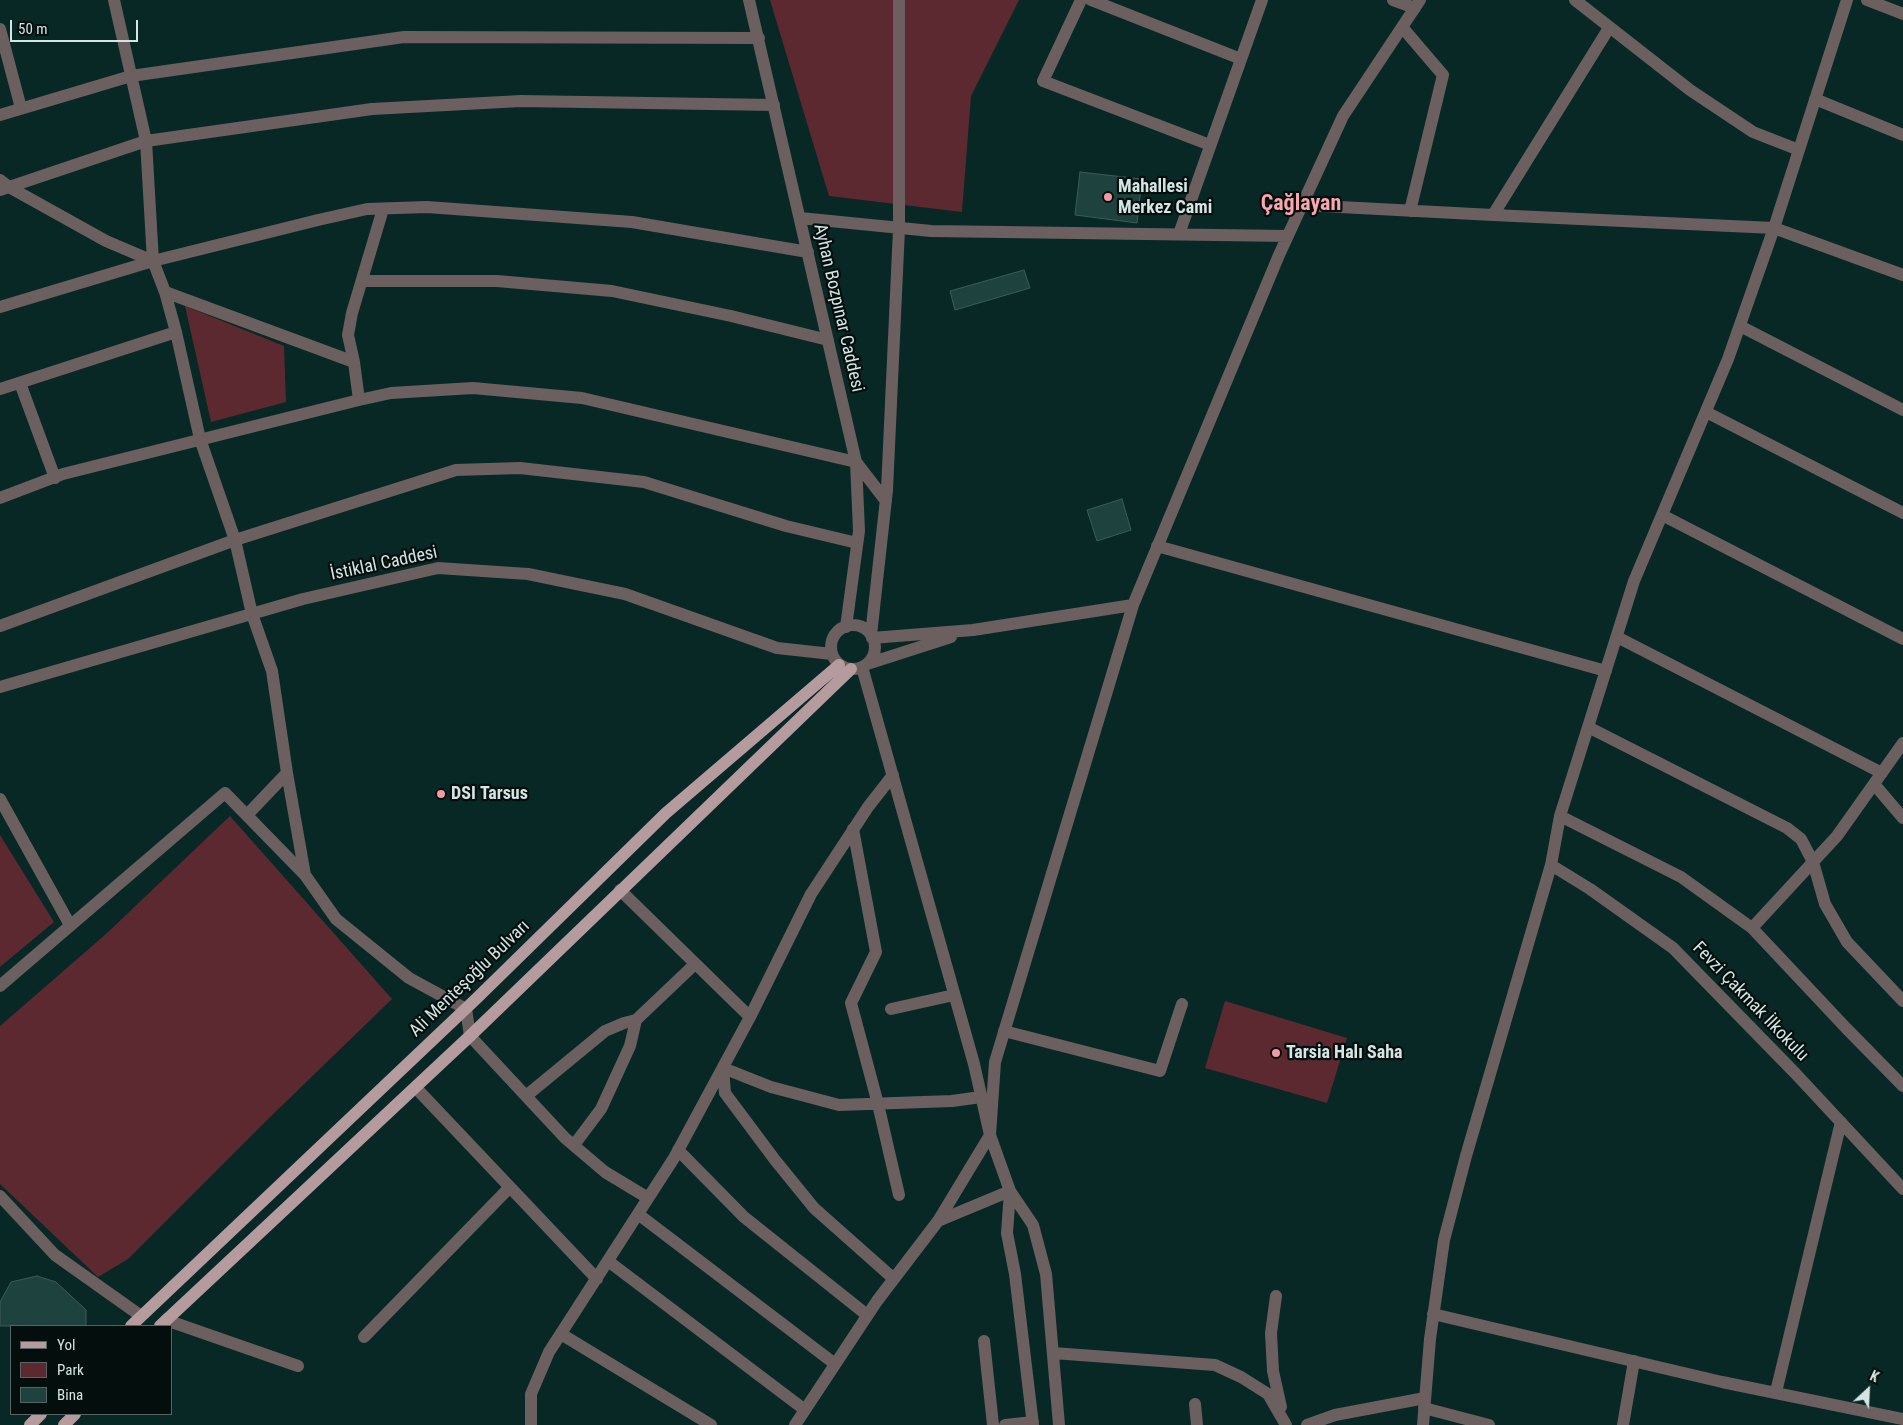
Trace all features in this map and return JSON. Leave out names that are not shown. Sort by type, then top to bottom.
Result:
[{"type":"main road","points":[[163,1323],[416,1088],[850,664]]},
{"type":"main road","name":"Ali Menteşoğlu Bulvarı","points":[[132,1325],[466,1009],[666,813],[850,664]]},
{"type":"main road","points":[[30,1425],[40,1415]]},
{"type":"main road","points":[[64,1425],[74,1415]]},
{"type":"street","points":[[114,0],[146,141],[154,261],[176,332],[200,439],[235,540],[252,614],[272,670],[287,773],[305,875]]},
{"type":"street","name":"Ayhan Bozpınar Caddesi","points":[[750,0],[856,462],[859,531],[846,627]]},
{"type":"street","points":[[850,664],[871,660],[875,650],[872,637],[886,501],[899,229],[899,0]]},
{"type":"street","points":[[1082,0],[1043,81],[1210,145]]},
{"type":"street","points":[[1091,0],[1241,59]]},
{"type":"street","points":[[1179,234],[1262,0]]},
{"type":"street","points":[[795,1425],[867,1315],[938,1221],[990,1135],[995,1062],[1133,605],[1288,236],[1343,116],[1417,4],[1393,0]]},
{"type":"street","points":[[1575,0],[1690,90],[1753,132],[1799,150]]},
{"type":"street","points":[[1867,0],[1903,14]]},
{"type":"street","points":[[1423,1425],[1433,1314],[1444,1240],[1466,1156],[1551,865],[1560,816],[1634,581],[1706,412],[1740,326],[1799,150],[1844,1]]},
{"type":"street","points":[[1402,27],[1443,75],[1410,211]]},
{"type":"street","points":[[0,28],[21,108]]},
{"type":"street","points":[[1493,215],[1609,28]]},
{"type":"street","points":[[0,115],[131,76],[404,37],[758,38]]},
{"type":"street","points":[[1815,99],[1903,134]]},
{"type":"street","points":[[3,186],[146,141],[372,109],[521,101],[774,105]]},
{"type":"street","points":[[3,186],[106,241],[154,261]]},
{"type":"street","points":[[1302,204],[1410,211],[1774,228],[1903,275]]},
{"type":"street","points":[[0,307],[154,261],[367,209],[428,207],[632,222],[808,252]]},
{"type":"street","points":[[359,400],[348,335],[352,313],[383,209]]},
{"type":"street","points":[[800,218],[931,231],[1288,236]]},
{"type":"street","points":[[363,281],[497,281],[612,291],[828,340]]},
{"type":"street","points":[[165,292],[354,362]]},
{"type":"street","points":[[1740,326],[1903,410]]},
{"type":"street","points":[[0,389],[176,332]]},
{"type":"street","points":[[20,383],[55,478]]},
{"type":"street","points":[[0,498],[55,478],[200,439],[359,400],[391,393],[473,388],[582,398],[856,462],[886,501]]},
{"type":"street","points":[[1706,412],[1903,513]]},
{"type":"street","points":[[0,626],[235,540],[456,470],[520,468],[644,482],[786,526],[857,543]]},
{"type":"street","points":[[1662,515],[1903,639]]},
{"type":"street","points":[[1157,546],[1606,671]]},
{"type":"street","name":"İstiklal Caddesi","points":[[0,687],[303,600],[438,568],[528,574],[625,594],[777,648],[850,664]]},
{"type":"street","points":[[1059,1425],[1046,1274],[1033,1225],[1010,1190],[990,1135],[974,1064],[893,775],[850,664],[831,643],[836,633],[851,626],[861,627],[872,637],[973,630],[1133,605]]},
{"type":"street","points":[[850,664],[973,630]]},
{"type":"street","points":[[1617,637],[1882,773]]},
{"type":"street","points":[[1588,727],[1787,828],[1801,839],[1813,862],[1825,904],[1847,942],[1903,1001]]},
{"type":"street","points":[[1752,928],[1837,836],[1903,743]]},
{"type":"street","points":[[247,815],[287,773]]},
{"type":"street","points":[[518,1425],[531,1421],[531,1394],[549,1352],[678,1150],[750,1017],[811,894],[868,807],[893,775]]},
{"type":"street","points":[[1874,784],[1903,818]]},
{"type":"street","points":[[0,986],[225,793],[305,875],[336,919],[409,978],[466,1009],[470,1036],[574,1146],[606,1172],[648,1198]]},
{"type":"street","points":[[0,799],[70,925]]},
{"type":"street","points":[[1560,816],[1681,876],[1752,928],[1903,1086]]},
{"type":"street","points":[[853,829],[876,952],[851,1003],[878,1104],[898,1195]]},
{"type":"street","name":"Fevzi Çakmak İlkokulu","points":[[1551,865],[1673,948],[1903,1189]]},
{"type":"street","points":[[620,890],[750,1017]]},
{"type":"street","points":[[526,1096],[605,1031],[636,1020],[695,964]]},
{"type":"street","points":[[891,1009],[954,995]]},
{"type":"street","points":[[1004,1031],[1160,1071],[1182,1004]]},
{"type":"street","points":[[574,1146],[601,1109],[630,1046],[636,1020]]},
{"type":"street","points":[[723,1068],[771,1087],[839,1105],[952,1101],[981,1097]]},
{"type":"street","points":[[723,1068],[725,1093],[775,1160],[814,1208],[894,1279]]},
{"type":"street","points":[[416,1088],[597,1279]]},
{"type":"street","points":[[1776,1392],[1841,1122]]},
{"type":"street","points":[[678,1150],[744,1217],[867,1315]]},
{"type":"street","points":[[364,1337],[510,1187]]},
{"type":"street","points":[[938,1221],[1010,1190]]},
{"type":"street","points":[[1005,1425],[1033,1424],[1015,1274],[1006,1233],[1010,1190]]},
{"type":"street","points":[[0,1196],[54,1255],[141,1316]]},
{"type":"street","points":[[638,1214],[835,1364]]},
{"type":"street","points":[[608,1261],[805,1410]]},
{"type":"street","points":[[1276,1296],[1271,1333],[1273,1371],[1277,1396],[1287,1425]]},
{"type":"street","points":[[1433,1314],[1634,1361],[1903,1419]]},
{"type":"street","points":[[172,1326],[298,1366]]},
{"type":"street","points":[[561,1334],[711,1425]]},
{"type":"street","points":[[984,1341],[993,1425]]},
{"type":"street","points":[[1053,1353],[1215,1365],[1268,1394],[1287,1425]]},
{"type":"street","points":[[1623,1425],[1634,1361]]},
{"type":"street","points":[[1307,1425],[1335,1414],[1425,1403],[1489,1425]]},
{"type":"street","points":[[1195,1404],[1196,1425]]},
{"type":"green space","points":[[770,0],[1019,0],[971,96],[962,212],[829,196]]},
{"type":"green space","points":[[185,306],[284,346],[286,402],[211,422]]},
{"type":"green space","points":[[230,816],[392,999],[128,1259],[98,1277],[0,1184],[0,1026],[106,934]]},
{"type":"green space","points":[[0,835],[54,922],[0,967]]},
{"type":"green space","name":"Tarsia Halı Saha","points":[[1225,1001],[1347,1038],[1327,1103],[1205,1068]]},
{"type":"building","name":"Mahallesi Merkez Cami","points":[[1080,172],[1142,179],[1137,223],[1075,215]]},
{"type":"building","points":[[1024,270],[1030,288],[955,310],[950,291]]},
{"type":"building","points":[[1122,499],[1131,530],[1097,541],[1087,510]]},
{"type":"building","points":[[37,1276],[56,1282],[86,1310],[86,1325],[0,1326],[0,1302],[11,1282]]},
{"type":"place","name":"Mahallesi Merkez Cami","points":[[1108,197]]},
{"type":"place","name":"DSI Tarsus","points":[[441,794]]},
{"type":"place","name":"Tarsia Halı Saha","points":[[1276,1053]]},
{"type":"district","name":"Çağlayan","points":[[1301,204]]}]
